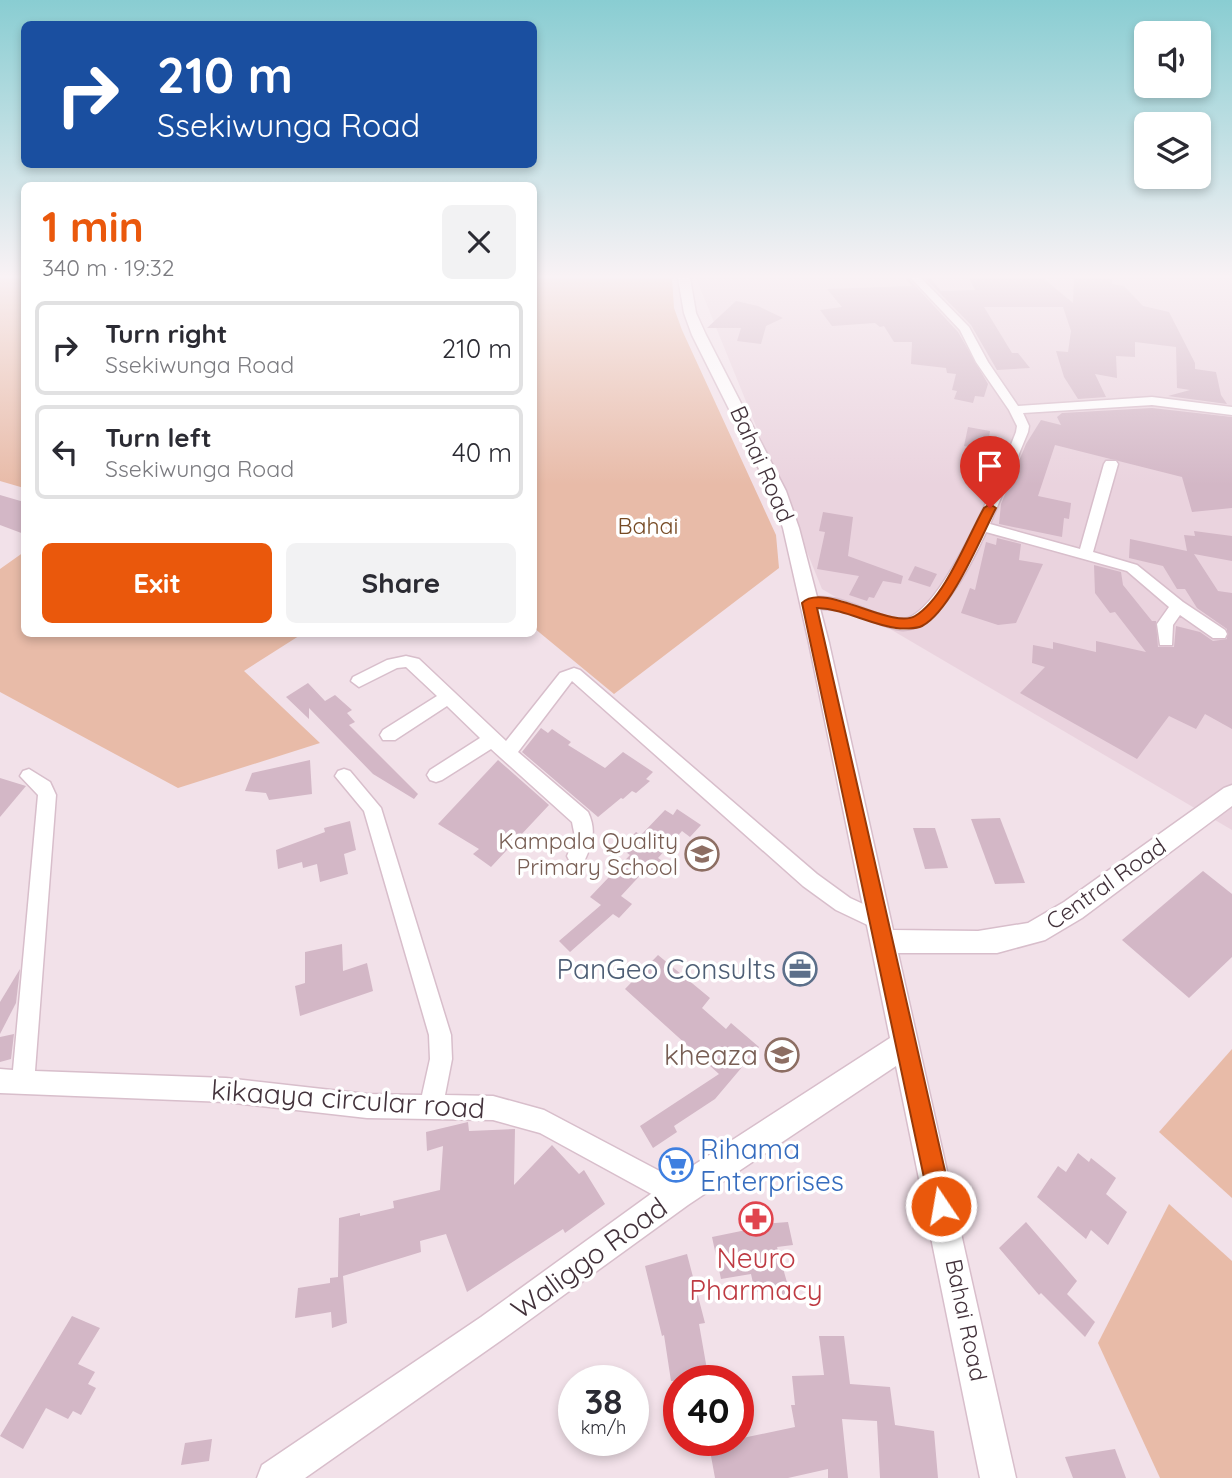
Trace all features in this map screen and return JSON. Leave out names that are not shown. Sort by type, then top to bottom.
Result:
[{"type":"street","name":"Bahai Road","points":[[705,347],[778,492],[809,603],[998,1478]]},
{"type":"street","points":[[809,603],[836,604],[897,624],[918,622],[939,602],[981,526],[1023,426],[974,347]]},
{"type":"street","points":[[1015,410],[1152,401],[1232,411]]},
{"type":"street","points":[[1085,555],[1111,464]]},
{"type":"street","points":[[981,526],[1132,568],[1178,606],[1219,634]]},
{"type":"street","points":[[1166,641],[1166,624],[1178,606]]},
{"type":"street","points":[[359,681],[395,663],[406,660],[412,663],[507,753],[581,818],[585,836],[577,856]]},
{"type":"street","points":[[507,753],[566,677],[574,674],[810,880],[881,932]]},
{"type":"street","points":[[389,735],[448,697]]},
{"type":"street","points":[[436,775],[493,739]]},
{"type":"street","points":[[12,1081],[47,795],[44,787],[29,776]]},
{"type":"street","points":[[344,776],[372,808],[440,1035],[441,1059],[431,1107]]},
{"type":"street","name":"Central Road","points":[[881,932],[1001,941],[1028,935],[1051,925],[1073,910],[1232,794]]},
{"type":"street","name":"Waliggo Road","points":[[275,1478],[492,1328],[677,1194],[906,1044]]},
{"type":"street","name":"kikaaya circular road","points":[[12,1081],[226,1090],[316,1102],[493,1108],[544,1122],[677,1194]]},
{"type":"shaded area","points":[[724,347],[1232,347],[1232,830],[822,589]]},
{"type":"green space","points":[[0,347],[21,347],[21,487],[0,481]]},
{"type":"green space","name":"Bahai","points":[[537,347],[690,347],[776,535],[779,568],[614,694],[537,630]]},
{"type":"green space","points":[[21,554],[21,637],[297,637],[244,671],[320,743],[178,788],[0,692],[0,569]]},
{"type":"green space","points":[[1232,1049],[1232,1198],[1159,1132]]},
{"type":"green space","points":[[1169,1204],[1232,1261],[1232,1478],[1160,1478],[1098,1343]]},
{"type":"building","points":[[912,347],[967,347],[988,384],[984,397],[975,396],[973,403],[954,399],[957,391],[952,390],[956,374],[947,373],[946,368],[911,364]]},
{"type":"building","points":[[984,347],[1008,347],[1012,353],[1018,353],[1030,368],[997,370]]},
{"type":"building","points":[[1069,347],[1135,347],[1135,357],[1116,356],[1117,378],[1095,374],[1106,397],[1078,399],[1064,377],[1056,351],[1068,352]]},
{"type":"building","points":[[1176,347],[1187,347],[1195,369],[1216,372],[1221,395],[1227,404],[1168,396],[1190,390],[1177,388]]},
{"type":"building","points":[[1152,408],[1232,417],[1232,508],[1192,512],[1182,477],[1055,445],[1038,496],[1071,503],[1069,519],[1064,518],[1062,537],[999,524],[1001,504],[1026,444],[1041,420],[1061,425],[1057,417],[1062,413]]},
{"type":"building","points":[[968,427],[990,431],[987,451],[964,446]]},
{"type":"building","points":[[0,495],[21,501],[21,533],[0,525]]},
{"type":"building","points":[[823,512],[853,517],[848,556],[903,576],[901,584],[883,581],[874,598],[869,597],[867,601],[849,595],[859,576],[817,569],[825,532],[819,531]]},
{"type":"building","points":[[1194,531],[1232,536],[1232,561],[1194,554],[1218,591],[1232,593],[1232,729],[1205,714],[1196,729],[1169,716],[1137,759],[1020,693],[1045,667],[1032,663],[1033,645],[1053,649],[1053,642],[1096,652],[1096,641],[1146,652],[1115,612],[1110,613],[1095,593],[1094,565],[1121,572],[1123,585],[1152,621],[1156,621],[1158,647],[1174,647],[1176,626],[1200,632],[1213,641],[1227,639],[1227,629],[1197,608],[1185,589],[1177,589],[1163,566],[1129,558],[1130,539],[1187,551],[1184,535],[1195,536]]},
{"type":"building","points":[[997,538],[1021,544],[1019,560],[1043,564],[1016,623],[998,625],[961,613],[970,588],[975,590],[986,542],[996,545]]},
{"type":"building","points":[[915,566],[937,574],[930,587],[908,580]]},
{"type":"building","points":[[308,683],[325,701],[335,695],[352,710],[347,713],[355,722],[349,725],[418,794],[414,799],[373,774],[309,708],[309,719],[286,697]]},
{"type":"building","points":[[541,728],[548,733],[552,729],[571,742],[568,745],[605,768],[623,752],[653,772],[646,779],[650,781],[636,793],[632,791],[621,798],[598,817],[522,752]]},
{"type":"building","points":[[310,760],[312,794],[269,800],[266,793],[245,791],[252,773]]},
{"type":"building","points":[[498,760],[549,805],[491,867],[473,854],[479,849],[438,824]]},
{"type":"building","points":[[0,778],[26,786],[0,817]]},
{"type":"building","points":[[677,809],[701,825],[690,837],[682,831],[658,858],[665,863],[655,875],[646,869],[621,896],[632,904],[619,918],[613,914],[570,952],[559,941],[601,905],[590,897],[630,855],[620,848],[636,832],[641,835],[665,810],[673,815]]},
{"type":"building","points":[[1000,818],[1025,883],[995,884],[971,819]]},
{"type":"building","points":[[350,821],[356,850],[344,854],[348,874],[320,882],[317,864],[303,868],[302,862],[278,869],[276,850],[325,832],[324,828]]},
{"type":"building","points":[[913,828],[935,828],[948,868],[925,869]]},
{"type":"building","points":[[1203,871],[1232,894],[1232,957],[1189,998],[1122,940]]},
{"type":"building","points":[[342,944],[343,971],[367,963],[373,991],[300,1016],[295,986],[305,983],[305,952]]},
{"type":"building","points":[[658,955],[710,998],[702,1008],[726,1029],[731,1023],[759,1047],[715,1099],[674,1126],[677,1132],[653,1148],[640,1126],[719,1074],[625,989]]},
{"type":"building","points":[[20,969],[16,1003],[0,1034],[0,1002]]},
{"type":"building","points":[[14,1034],[11,1059],[0,1062],[0,1037]]},
{"type":"building","points":[[468,1122],[469,1131],[515,1129],[514,1185],[552,1145],[579,1174],[584,1170],[605,1204],[565,1233],[563,1229],[467,1292],[446,1234],[420,1241],[421,1252],[343,1276],[347,1323],[332,1328],[331,1312],[295,1318],[298,1288],[330,1283],[330,1278],[338,1277],[339,1218],[394,1208],[393,1201],[440,1190],[443,1146],[427,1151],[426,1132]]},
{"type":"building","points":[[1078,1153],[1089,1162],[1091,1158],[1116,1178],[1106,1194],[1127,1212],[1108,1245],[1091,1230],[1086,1239],[1037,1197],[1058,1166],[1066,1172]]},
{"type":"building","points":[[788,1222],[793,1245],[777,1247],[790,1293],[773,1297],[771,1289],[755,1292],[751,1274],[721,1279],[712,1237],[751,1229],[751,1225]]},
{"type":"building","points":[[1026,1222],[1077,1281],[1067,1294],[1095,1322],[1085,1337],[1041,1293],[1039,1295],[999,1248]]},
{"type":"building","points":[[687,1254],[705,1323],[699,1324],[706,1365],[669,1365],[664,1335],[662,1336],[645,1266]]},
{"type":"building","points":[[72,1316],[100,1328],[78,1364],[95,1372],[88,1384],[96,1388],[81,1415],[73,1411],[68,1419],[46,1408],[23,1449],[0,1436]]},
{"type":"building","points":[[819,1336],[844,1336],[850,1384],[890,1387],[895,1425],[934,1431],[938,1478],[880,1478],[877,1421],[842,1419],[848,1478],[828,1478],[828,1469],[788,1478],[715,1478],[711,1456],[754,1456],[754,1436],[795,1427],[791,1405],[795,1405],[792,1376],[824,1375]]},
{"type":"building","points":[[212,1439],[209,1461],[181,1465],[185,1443]]},
{"type":"building","points":[[1115,1449],[1126,1478],[1073,1478],[1065,1457]]},
{"type":"place","name":"Kampala Quality Primary School","points":[[702,854]]},
{"type":"place","name":"PanGeo Consults","points":[[800,969]]},
{"type":"place","name":"kheaza","points":[[782,1055]]},
{"type":"place","name":"Rihama Enterprises","points":[[676,1165]]},
{"type":"place","name":"Neuro Pharmacy","points":[[756,1219]]},
{"type":"route","points":[[941,1206],[809,603],[836,604],[897,624],[918,622],[939,602],[968,553],[990,508]]}]
